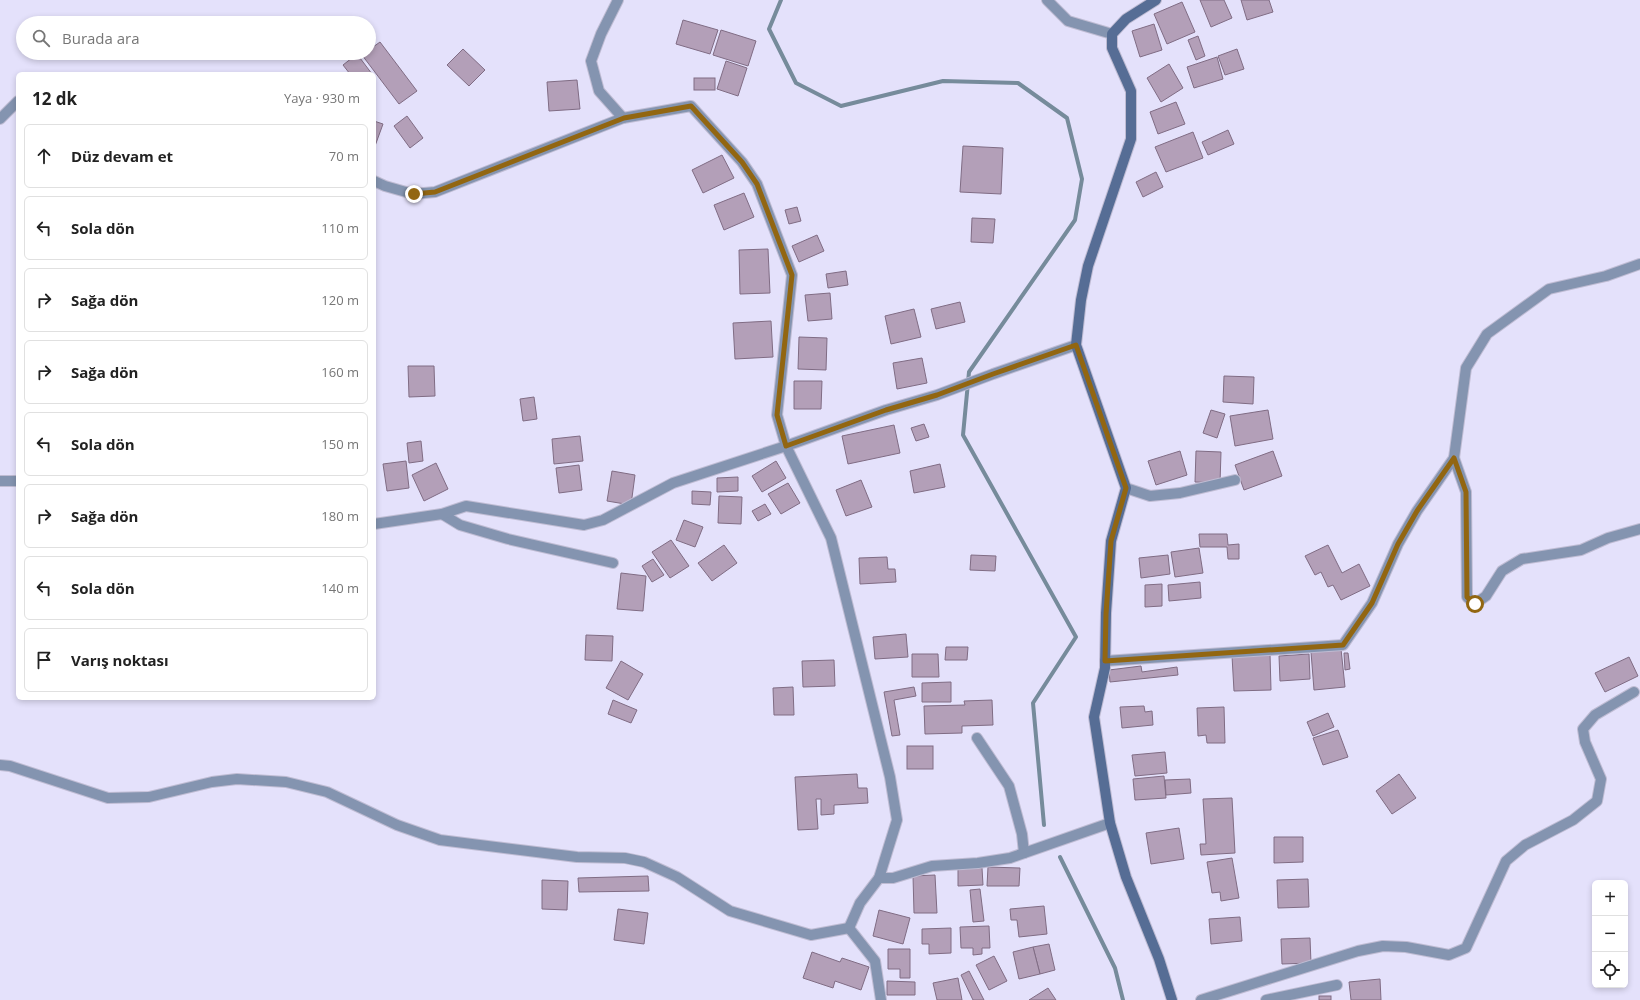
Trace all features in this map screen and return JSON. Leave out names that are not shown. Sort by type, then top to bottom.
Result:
[{"type":"street","points":[[618,0],[601,34],[591,61],[599,91],[624,118]]},
{"type":"street","points":[[1047,0],[1068,21],[1112,34]]},
{"type":"street","points":[[1153,1],[1126,19],[1112,34],[1112,48],[1131,91],[1131,139],[1088,266],[1081,300],[1076,345],[1126,488],[1111,541],[1106,614],[1105,668],[1094,717],[1110,823],[1126,877],[1159,959],[1172,1000]]},
{"type":"street","points":[[0,119],[16,103]]},
{"type":"street","points":[[376,182],[414,194],[435,192],[624,118],[691,106],[742,162],[757,184],[792,275],[777,415],[786,446],[831,538],[890,777],[897,820],[879,878],[860,903],[849,928]]},
{"type":"street","points":[[1640,264],[1606,276],[1549,289],[1487,334],[1466,368],[1454,458],[1466,492],[1467,597],[1475,604],[1486,596],[1502,571],[1522,559],[1581,550],[1608,538],[1640,529]]},
{"type":"street","points":[[376,524],[442,514],[466,506],[584,525],[603,520],[673,484],[886,410],[937,395],[1076,345]]},
{"type":"street","points":[[1105,661],[1343,645],[1372,603],[1398,544],[1417,511],[1454,458]]},
{"type":"street","points":[[1126,488],[1150,496],[1180,493],[1235,480]]},
{"type":"street","points":[[0,481],[16,481]]},
{"type":"street","points":[[442,514],[460,525],[488,533],[614,563]]},
{"type":"street","points":[[1201,1000],[1370,948],[1382,946],[1406,947],[1449,955],[1466,948],[1506,861],[1525,845],[1573,820],[1597,801],[1601,779],[1584,742],[1582,729],[1595,715],[1634,692]]},
{"type":"street","points":[[977,738],[1009,786],[1022,834],[1024,853]]},
{"type":"street","points":[[0,765],[10,766],[108,798],[149,797],[212,782],[237,779],[286,782],[327,792],[397,824],[440,840],[576,857],[625,858],[644,862],[677,877],[730,911],[812,935],[849,928]]},
{"type":"street","points":[[879,878],[893,878],[932,866],[978,863],[1010,858],[1110,823]]},
{"type":"street","points":[[849,928],[875,961],[881,1000]]},
{"type":"street","points":[[1266,1000],[1337,986]]},
{"type":"building","points":[[1200,0],[1224,0],[1232,18],[1211,27]]},
{"type":"building","points":[[1241,0],[1269,0],[1273,12],[1247,20]]},
{"type":"building","points":[[1182,2],[1195,32],[1167,44],[1154,14]]},
{"type":"building","points":[[683,20],[718,30],[710,54],[676,44]]},
{"type":"building","points":[[1154,24],[1162,50],[1140,57],[1132,31]]},
{"type":"building","points":[[721,30],[756,41],[748,66],[713,55]]},
{"type":"building","points":[[1198,36],[1205,56],[1196,60],[1188,40]]},
{"type":"building","points":[[380,42],[417,91],[399,104],[366,60],[376,60],[376,45]]},
{"type":"building","points":[[463,49],[485,70],[469,86],[447,65]]},
{"type":"building","points":[[1237,49],[1244,69],[1225,75],[1218,56]]},
{"type":"building","points":[[1217,57],[1223,79],[1194,88],[1187,67]]},
{"type":"building","points":[[349,60],[362,60],[370,72],[348,72],[343,65]]},
{"type":"building","points":[[726,61],[747,68],[738,96],[717,89]]},
{"type":"building","points":[[1169,64],[1183,88],[1161,102],[1147,78]]},
{"type":"building","points":[[694,78],[715,78],[715,90],[694,90]]},
{"type":"building","points":[[577,80],[580,109],[549,111],[547,82]]},
{"type":"building","points":[[1176,102],[1185,124],[1158,134],[1150,112]]},
{"type":"building","points":[[407,116],[423,138],[410,148],[394,126]]},
{"type":"building","points":[[376,122],[383,124],[376,143]]},
{"type":"building","points":[[1228,130],[1234,144],[1208,155],[1202,142]]},
{"type":"building","points":[[1193,132],[1203,158],[1166,172],[1155,147]]},
{"type":"building","points":[[963,146],[1003,148],[1001,194],[960,192]]},
{"type":"building","points":[[722,155],[734,178],[703,193],[692,170]]},
{"type":"building","points":[[1156,172],[1163,187],[1143,197],[1136,182]]},
{"type":"building","points":[[744,193],[754,217],[724,230],[714,205]]},
{"type":"building","points":[[797,207],[801,221],[789,224],[785,210]]},
{"type":"building","points":[[972,218],[995,219],[993,243],[971,242]]},
{"type":"building","points":[[817,235],[824,251],[799,262],[792,246]]},
{"type":"building","points":[[768,249],[770,293],[740,294],[739,250]]},
{"type":"building","points":[[846,271],[848,285],[828,288],[826,274]]},
{"type":"building","points":[[830,293],[832,319],[808,321],[805,295]]},
{"type":"building","points":[[960,302],[965,322],[936,329],[931,309]]},
{"type":"building","points":[[914,309],[921,337],[891,344],[885,316]]},
{"type":"building","points":[[771,321],[773,357],[735,359],[733,323]]},
{"type":"building","points":[[799,337],[827,338],[826,370],[798,369]]},
{"type":"building","points":[[922,358],[927,383],[897,389],[893,363]]},
{"type":"building","points":[[408,366],[434,366],[435,396],[409,397]]},
{"type":"building","points":[[1224,376],[1254,377],[1253,404],[1223,402]]},
{"type":"building","points":[[794,381],[822,381],[821,409],[794,409]]},
{"type":"building","points":[[534,397],[537,419],[523,421],[520,399]]},
{"type":"building","points":[[1211,410],[1225,414],[1217,438],[1203,433]]},
{"type":"building","points":[[1268,410],[1273,439],[1235,446],[1230,416]]},
{"type":"building","points":[[924,424],[929,437],[916,441],[911,428]]},
{"type":"building","points":[[894,425],[900,453],[848,464],[842,436]]},
{"type":"building","points":[[580,436],[583,461],[554,464],[552,439]]},
{"type":"building","points":[[421,441],[423,461],[409,463],[407,443]]},
{"type":"building","points":[[1180,451],[1187,475],[1156,485],[1148,461]]},
{"type":"building","points":[[1196,451],[1221,452],[1220,483],[1195,482]]},
{"type":"building","points":[[1273,451],[1282,476],[1244,490],[1235,465]]},
{"type":"building","points":[[406,461],[409,488],[387,491],[383,464]]},
{"type":"building","points":[[776,461],[786,478],[762,492],[752,476]]},
{"type":"building","points":[[436,463],[448,489],[424,501],[412,475]]},
{"type":"building","points":[[940,464],[945,487],[914,493],[910,471]]},
{"type":"building","points":[[579,465],[582,490],[559,493],[556,468]]},
{"type":"building","points":[[612,471],[635,475],[631,505],[607,501]]},
{"type":"building","points":[[738,477],[738,491],[717,492],[717,478]]},
{"type":"building","points":[[861,480],[872,507],[846,516],[836,490]]},
{"type":"building","points":[[788,483],[800,503],[781,514],[768,494]]},
{"type":"building","points":[[692,491],[711,492],[710,505],[692,504]]},
{"type":"building","points":[[719,496],[742,497],[741,524],[718,523]]},
{"type":"building","points":[[765,504],[771,514],[758,521],[752,511]]},
{"type":"building","points":[[684,520],[703,527],[695,547],[676,540]]},
{"type":"building","points":[[1199,534],[1227,534],[1228,545],[1239,544],[1239,559],[1228,559],[1227,547],[1200,547]]},
{"type":"building","points":[[671,540],[689,566],[670,578],[652,552]]},
{"type":"building","points":[[724,545],[737,563],[712,581],[698,563]]},
{"type":"building","points":[[1328,545],[1342,573],[1359,564],[1370,586],[1341,600],[1333,585],[1328,587],[1321,572],[1315,575],[1305,556]]},
{"type":"building","points":[[1199,548],[1203,573],[1175,577],[1171,552]]},
{"type":"building","points":[[971,555],[996,556],[995,571],[970,570]]},
{"type":"building","points":[[1168,555],[1170,574],[1141,578],[1139,558]]},
{"type":"building","points":[[887,557],[888,569],[895,569],[896,582],[860,584],[859,558]]},
{"type":"building","points":[[653,559],[664,575],[652,582],[642,566]]},
{"type":"building","points":[[621,573],[646,576],[643,611],[617,609]]},
{"type":"building","points":[[1200,582],[1201,598],[1169,601],[1168,585]]},
{"type":"building","points":[[1162,584],[1162,606],[1145,607],[1145,585]]},
{"type":"building","points":[[906,634],[908,657],[875,659],[873,637]]},
{"type":"building","points":[[586,635],[613,636],[612,661],[585,660]]},
{"type":"building","points":[[946,647],[968,647],[967,660],[945,660]]},
{"type":"building","points":[[1341,649],[1345,687],[1314,690],[1311,652]]},
{"type":"building","points":[[1344,653],[1348,653],[1350,669],[1345,670]]},
{"type":"building","points":[[912,654],[938,654],[939,677],[912,677]]},
{"type":"building","points":[[1270,654],[1271,690],[1234,691],[1232,656]]},
{"type":"building","points":[[1309,654],[1310,679],[1280,681],[1279,656]]},
{"type":"building","points":[[1629,657],[1638,676],[1605,692],[1595,673]]},
{"type":"building","points":[[834,660],[835,686],[803,687],[802,661]]},
{"type":"building","points":[[621,661],[643,674],[628,700],[606,688]]},
{"type":"building","points":[[1141,666],[1142,672],[1177,667],[1178,675],[1110,682],[1109,670]]},
{"type":"building","points":[[951,682],[951,702],[922,702],[922,683]]},
{"type":"building","points":[[793,687],[794,715],[774,715],[773,688]]},
{"type":"building","points":[[914,687],[916,696],[894,700],[900,735],[892,736],[884,692]]},
{"type":"building","points":[[613,700],[637,710],[631,723],[608,714]]},
{"type":"building","points":[[992,700],[993,725],[962,726],[962,733],[925,734],[924,706],[965,705],[964,701]]},
{"type":"building","points":[[1144,706],[1145,712],[1152,711],[1153,725],[1122,728],[1120,707]]},
{"type":"building","points":[[1224,707],[1225,743],[1207,743],[1206,735],[1198,736],[1197,708]]},
{"type":"building","points":[[1328,713],[1334,727],[1313,736],[1307,722]]},
{"type":"building","points":[[1338,730],[1348,757],[1323,765],[1313,738]]},
{"type":"building","points":[[907,746],[933,746],[933,769],[907,769]]},
{"type":"building","points":[[1165,752],[1167,773],[1135,776],[1132,755]]},
{"type":"building","points":[[857,774],[858,788],[867,788],[868,803],[834,805],[834,814],[821,815],[821,799],[816,799],[818,829],[798,830],[795,777]]},
{"type":"building","points":[[1399,774],[1416,798],[1392,814],[1376,791]]},
{"type":"building","points":[[1164,776],[1166,798],[1135,800],[1133,779]]},
{"type":"building","points":[[1190,779],[1191,793],[1166,795],[1165,780]]},
{"type":"building","points":[[1232,798],[1235,853],[1201,855],[1200,844],[1206,844],[1203,799]]},
{"type":"building","points":[[1179,828],[1184,859],[1151,864],[1146,833]]},
{"type":"building","points":[[1274,837],[1303,837],[1303,862],[1274,863]]},
{"type":"building","points":[[1232,858],[1239,898],[1221,901],[1220,892],[1212,893],[1207,862]]},
{"type":"building","points":[[988,867],[1020,868],[1019,886],[987,886]]},
{"type":"building","points":[[982,868],[983,885],[958,886],[958,869]]},
{"type":"building","points":[[935,875],[937,913],[914,913],[913,876]]},
{"type":"building","points":[[648,876],[649,891],[579,892],[578,878]]},
{"type":"building","points":[[1308,879],[1309,907],[1278,908],[1277,880]]},
{"type":"building","points":[[542,880],[568,881],[567,910],[542,909]]},
{"type":"building","points":[[980,889],[984,921],[973,922],[970,890]]},
{"type":"building","points":[[1044,906],[1047,934],[1019,937],[1017,920],[1011,920],[1010,909]]},
{"type":"building","points":[[618,909],[648,913],[644,944],[614,940]]},
{"type":"building","points":[[879,910],[910,918],[903,944],[873,936]]},
{"type":"building","points":[[1240,917],[1242,941],[1211,944],[1209,919]]},
{"type":"building","points":[[989,926],[990,948],[982,948],[982,954],[973,955],[973,948],[961,948],[960,927]]},
{"type":"building","points":[[951,928],[951,953],[929,954],[929,944],[922,944],[922,929]]},
{"type":"building","points":[[1310,938],[1311,963],[1282,964],[1281,939]]},
{"type":"building","points":[[1049,944],[1055,970],[1040,974],[1033,947]]},
{"type":"building","points":[[1033,947],[1040,974],[1019,979],[1013,952]]},
{"type":"building","points":[[888,949],[910,949],[910,978],[900,978],[900,969],[888,969]]},
{"type":"building","points":[[812,952],[840,962],[842,958],[869,967],[861,990],[835,981],[833,988],[803,978]]},
{"type":"building","points":[[994,956],[1007,981],[989,990],[976,965]]},
{"type":"building","points":[[969,971],[984,1000],[973,1000],[961,975]]},
{"type":"building","points":[[958,978],[962,1000],[937,1000],[933,983]]},
{"type":"building","points":[[1380,979],[1381,1000],[1351,1000],[1349,982]]},
{"type":"building","points":[[887,981],[915,982],[915,995],[887,995]]},
{"type":"building","points":[[1048,988],[1056,1000],[1029,1000]]},
{"type":"building","points":[[1319,996],[1331,996],[1331,1000],[1319,1000]]},
{"type":"waterway","points":[[781,0],[769,29],[796,83],[841,106],[943,81],[1018,83],[1067,118],[1082,179],[1075,220],[969,372],[963,435],[1076,637],[1033,703],[1044,825]]},
{"type":"waterway","points":[[1060,857],[1115,968],[1123,1000]]},
{"type":"route","points":[[414,194],[435,192],[624,118],[691,106],[742,162],[757,184],[792,275],[777,415],[786,446],[886,410],[937,395],[1076,345],[1126,488],[1111,541],[1106,614],[1105,661],[1343,645],[1372,603],[1398,544],[1417,511],[1454,458],[1466,492],[1467,597],[1475,604]]}]
